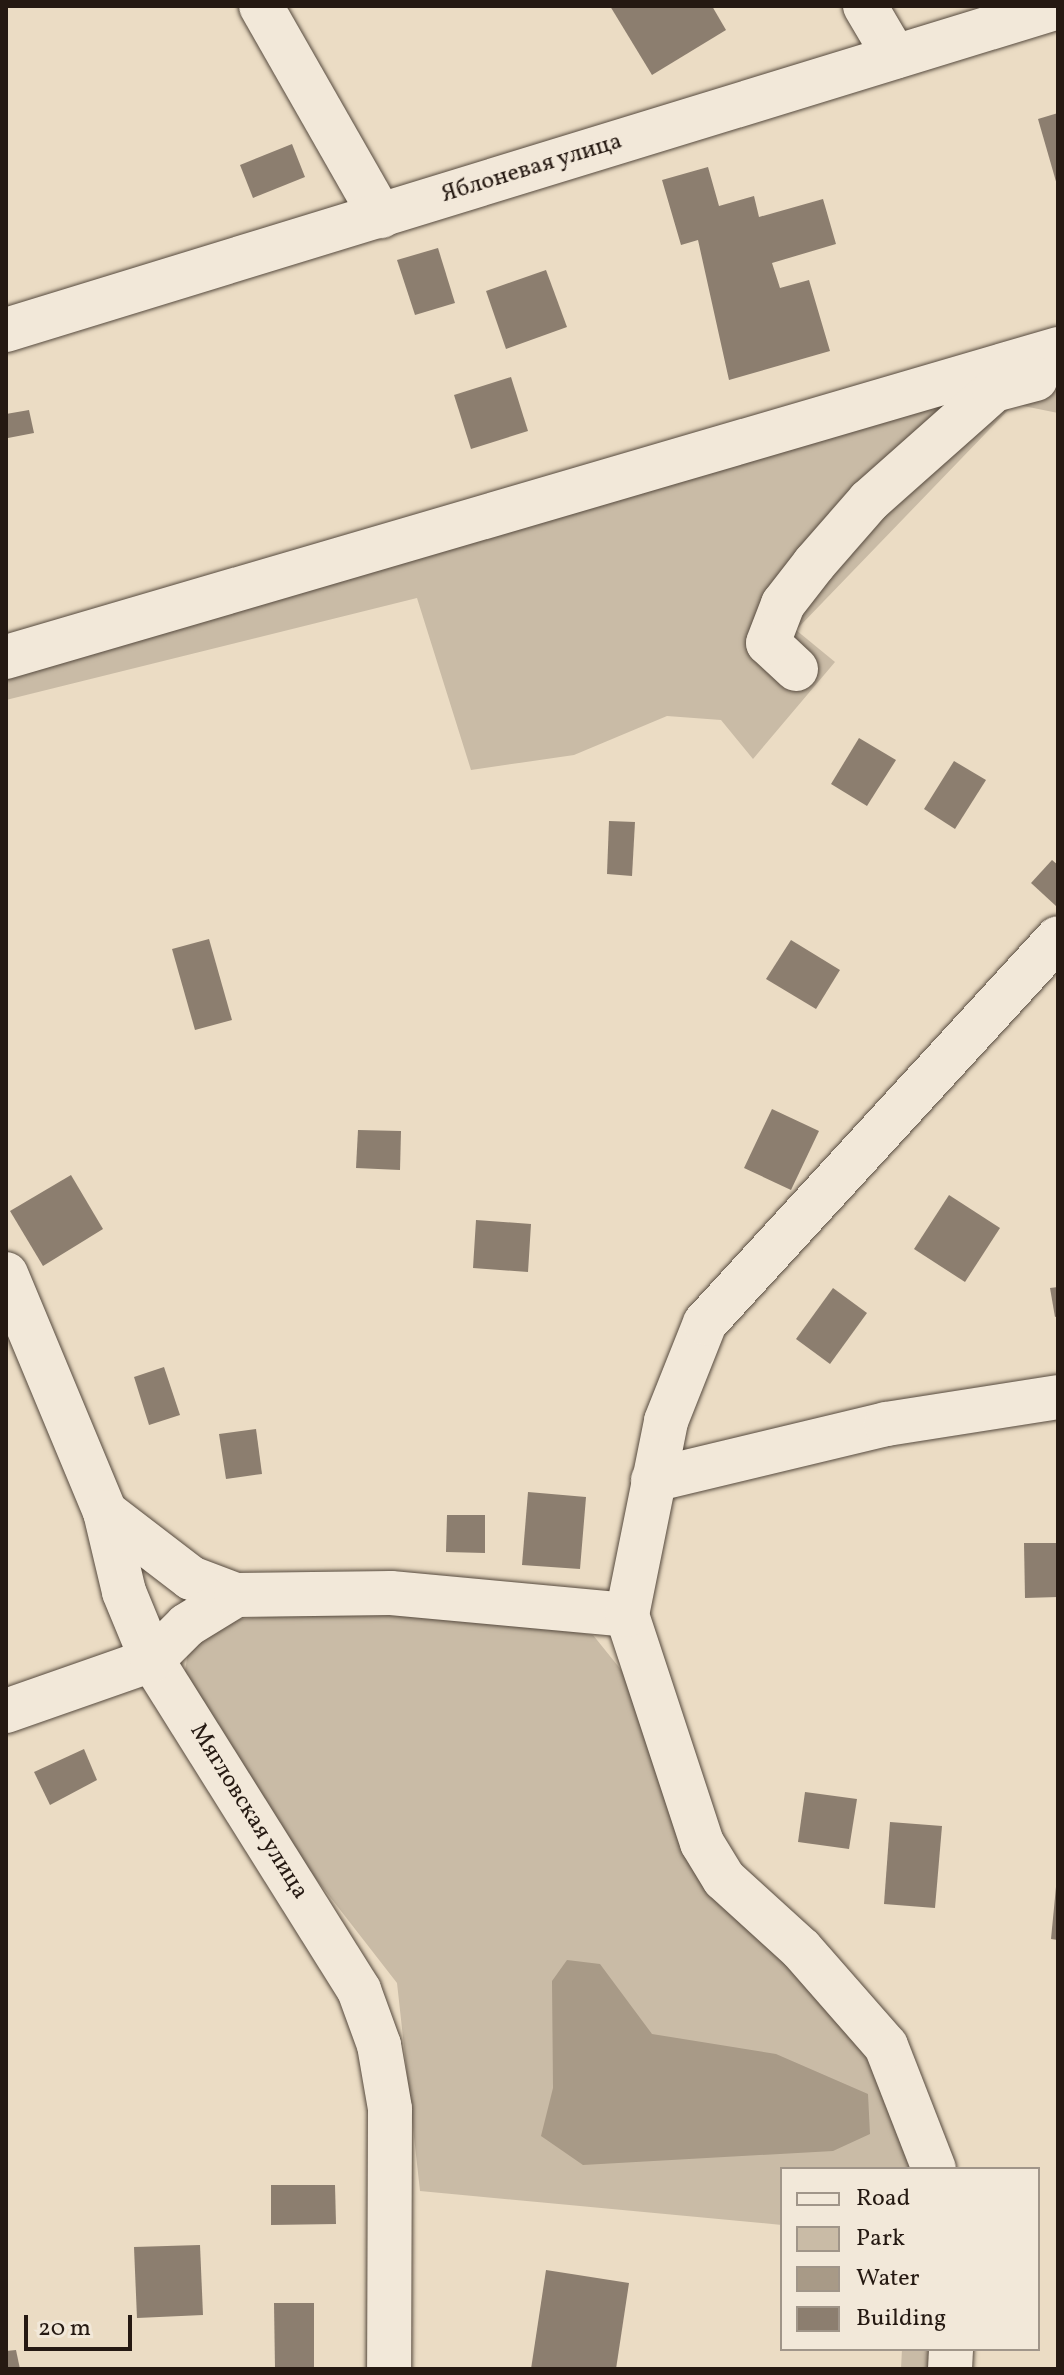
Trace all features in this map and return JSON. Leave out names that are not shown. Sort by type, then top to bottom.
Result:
[{"type":"street","points":[[261,6],[381,216]]},
{"type":"street","points":[[865,6],[895,57]]},
{"type":"street","name":"Яблоневая улица","points":[[6,330],[1058,7]]},
{"type":"street","points":[[6,657],[1058,349]]},
{"type":"street","points":[[796,669],[768,643],[783,604],[869,501],[994,390],[1058,378]]},
{"type":"street","points":[[933,2167],[886,2046],[801,1949],[724,1879],[702,1843],[627,1615],[666,1421],[705,1323],[1058,938]]},
{"type":"street","name":"Мягловская улица","points":[[6,1274],[105,1512],[124,1592],[152,1660],[359,1990],[379,2045],[390,2109],[389,2369]]},
{"type":"street","points":[[653,1480],[886,1424],[1058,1397]]},
{"type":"street","points":[[105,1512],[191,1578],[236,1595],[391,1593],[627,1615]]},
{"type":"street","points":[[6,1711],[152,1660],[187,1625],[236,1595]]},
{"type":"green space","points":[[1058,359],[1058,413],[1014,404],[796,630],[835,662],[753,759],[721,720],[667,716],[574,755],[471,770],[417,598],[6,700],[6,672]]},
{"type":"green space","points":[[405,1607],[593,1635],[626,1676],[649,1741],[902,2101],[918,2167],[780,2167],[780,2225],[420,2191],[397,1983],[278,1830],[184,1677],[190,1639],[226,1620]]},
{"type":"green space","points":[[902,2351],[932,2351],[929,2369],[901,2369]]},
{"type":"water","points":[[567,1960],[600,1964],[652,2034],[776,2054],[868,2094],[870,2134],[833,2151],[583,2165],[541,2136],[553,2088],[552,1981]]},
{"type":"building","points":[[610,6],[712,6],[726,30],[652,75]]},
{"type":"building","points":[[1058,113],[1058,185],[1057,185],[1038,119]]},
{"type":"building","points":[[292,144],[305,177],[253,198],[240,165]]},
{"type":"building","points":[[708,167],[719,206],[754,196],[759,217],[823,199],[836,244],[772,263],[780,288],[809,280],[830,351],[729,380],[698,240],[681,245],[662,180]]},
{"type":"building","points":[[438,248],[455,303],[415,315],[397,260]]},
{"type":"building","points":[[546,270],[567,327],[506,349],[486,291]]},
{"type":"building","points":[[511,377],[528,431],[471,449],[454,395]]},
{"type":"building","points":[[29,410],[34,433],[8,438],[6,414]]},
{"type":"building","points":[[859,738],[896,760],[867,806],[831,784]]},
{"type":"building","points":[[954,761],[986,780],[955,829],[924,809]]},
{"type":"building","points":[[609,821],[635,822],[632,876],[607,874]]},
{"type":"building","points":[[1052,860],[1058,865],[1056,906],[1031,883]]},
{"type":"building","points":[[209,939],[232,1020],[195,1030],[172,949]]},
{"type":"building","points":[[791,940],[840,970],[816,1009],[766,979]]},
{"type":"building","points":[[772,1109],[819,1131],[791,1190],[744,1168]]},
{"type":"building","points":[[358,1130],[401,1131],[400,1170],[356,1168]]},
{"type":"building","points":[[71,1175],[103,1229],[43,1266],[10,1211]]},
{"type":"building","points":[[949,1195],[1000,1228],[965,1282],[914,1249]]},
{"type":"building","points":[[476,1220],[531,1224],[528,1272],[473,1268]]},
{"type":"building","points":[[1058,1287],[1058,1316],[1055,1317],[1050,1288]]},
{"type":"building","points":[[833,1288],[867,1313],[830,1364],[796,1339]]},
{"type":"building","points":[[164,1367],[180,1415],[149,1425],[134,1377]]},
{"type":"building","points":[[256,1429],[262,1474],[226,1479],[219,1434]]},
{"type":"building","points":[[528,1492],[586,1497],[580,1569],[522,1565]]},
{"type":"building","points":[[447,1515],[485,1515],[485,1553],[446,1552]]},
{"type":"building","points":[[1024,1543],[1058,1543],[1058,1597],[1025,1598]]},
{"type":"building","points":[[84,1749],[97,1780],[50,1805],[34,1772]]},
{"type":"building","points":[[805,1792],[857,1799],[849,1849],[798,1842]]},
{"type":"building","points":[[890,1822],[942,1826],[935,1908],[884,1904]]},
{"type":"building","points":[[1058,1887],[1058,1940],[1051,1939]]},
{"type":"building","points":[[271,2185],[335,2185],[336,2224],[271,2225]]},
{"type":"building","points":[[200,2245],[203,2315],[137,2318],[134,2247]]},
{"type":"building","points":[[546,2270],[629,2283],[616,2369],[531,2369]]},
{"type":"building","points":[[274,2303],[314,2303],[314,2369],[275,2369]]},
{"type":"building","points":[[16,2350],[20,2369],[6,2369],[6,2351]]}]
